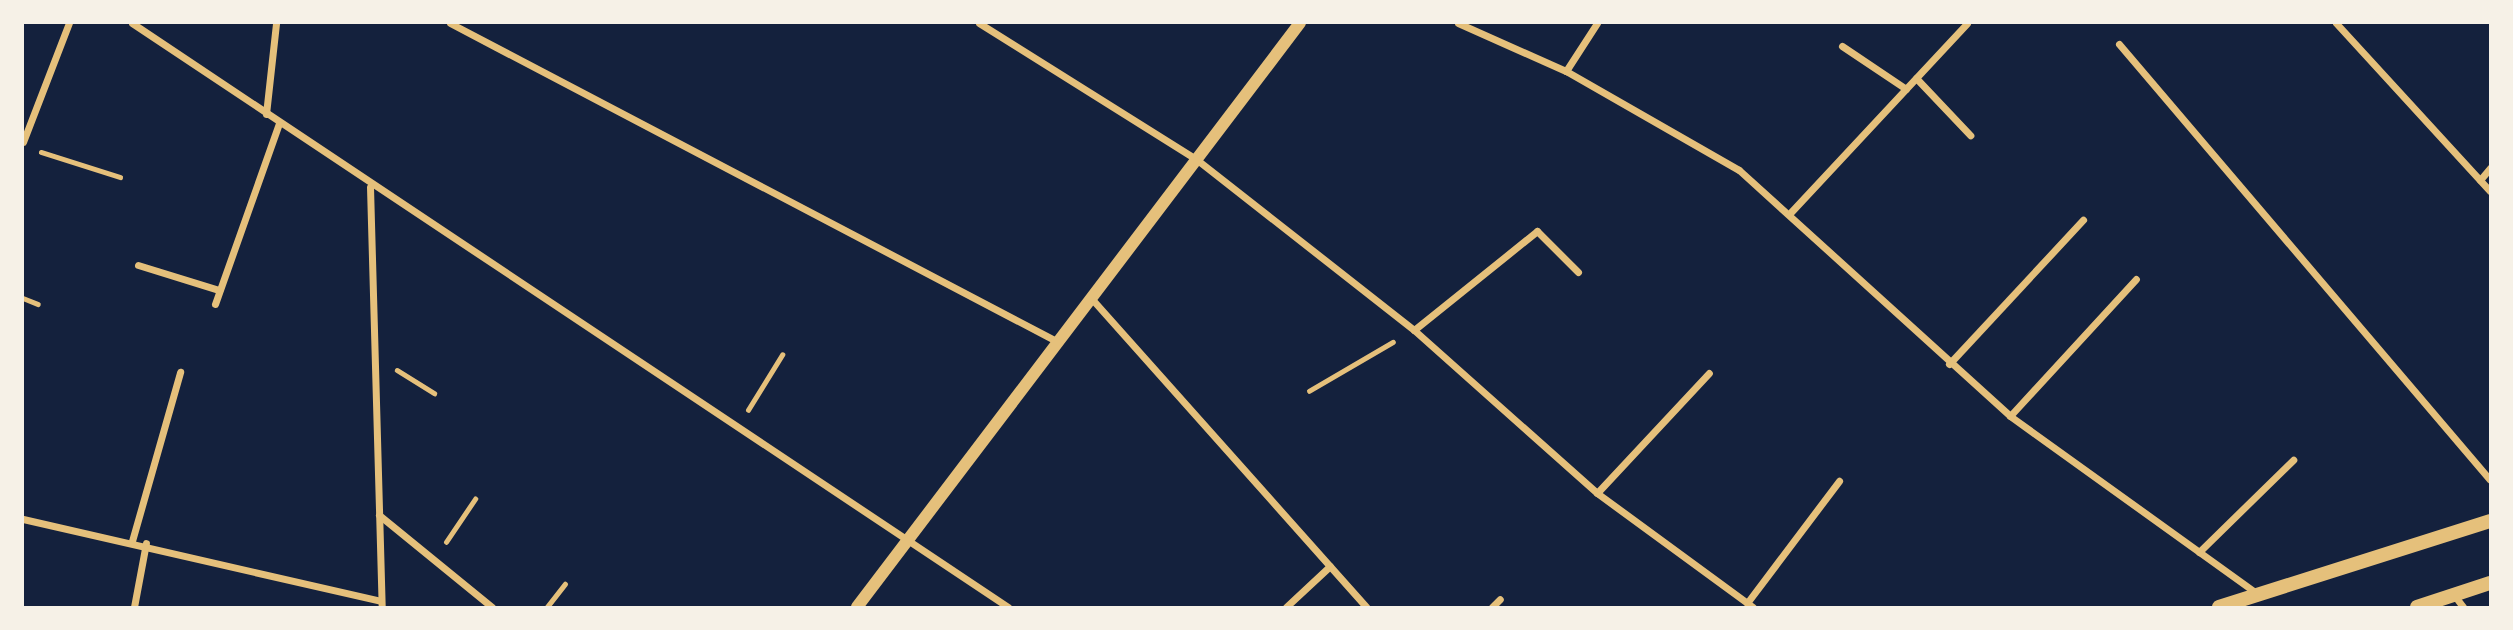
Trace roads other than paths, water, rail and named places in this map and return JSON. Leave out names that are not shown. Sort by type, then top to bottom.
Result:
[{"type":"main road","points":[[2219,607],[2490,521]]},
{"type":"main road","points":[[2417,607],[2459,601],[2490,583]]},
{"type":"street","points":[[23,142],[69,23]]},
{"type":"street","points":[[132,23],[370,187],[1008,607]]},
{"type":"street","points":[[266,114],[276,23]]},
{"type":"street","points":[[450,23],[1058,342]]},
{"type":"street","points":[[979,23],[1196,159],[1414,330],[1597,493],[1750,605],[1839,481]]},
{"type":"street","points":[[857,607],[1300,23]]},
{"type":"street","points":[[1458,23],[1566,71],[1738,170],[1791,212],[1950,363],[2010,416],[2260,595]]},
{"type":"street","points":[[1566,71],[1597,23]]},
{"type":"street","points":[[1791,212],[1967,23]]},
{"type":"street","points":[[2336,23],[2490,191]]},
{"type":"street","points":[[2119,44],[2490,480]]},
{"type":"street","points":[[1842,46],[1906,89]]},
{"type":"street","points":[[1916,78],[1970,135]]},
{"type":"street","points":[[215,304],[279,123]]},
{"type":"street","points":[[2480,180],[2490,168]]},
{"type":"street","points":[[23,519],[146,543],[382,604],[370,187]]},
{"type":"street","points":[[1950,363],[2083,220]]},
{"type":"street","points":[[1414,330],[1537,231],[1578,272]]},
{"type":"street","points":[[138,265],[219,290]]},
{"type":"street","points":[[2010,416],[2136,279]]},
{"type":"street","points":[[1091,298],[1366,607]]},
{"type":"street","points":[[132,541],[180,372]]},
{"type":"street","points":[[1597,493],[1709,373]]},
{"type":"street","points":[[2199,552],[2293,460]]},
{"type":"street","points":[[379,515],[492,607]]},
{"type":"street","points":[[134,607],[146,543]]},
{"type":"street","points":[[1286,607],[1329,566]]},
{"type":"street","points":[[1492,607],[1500,599]]}]
